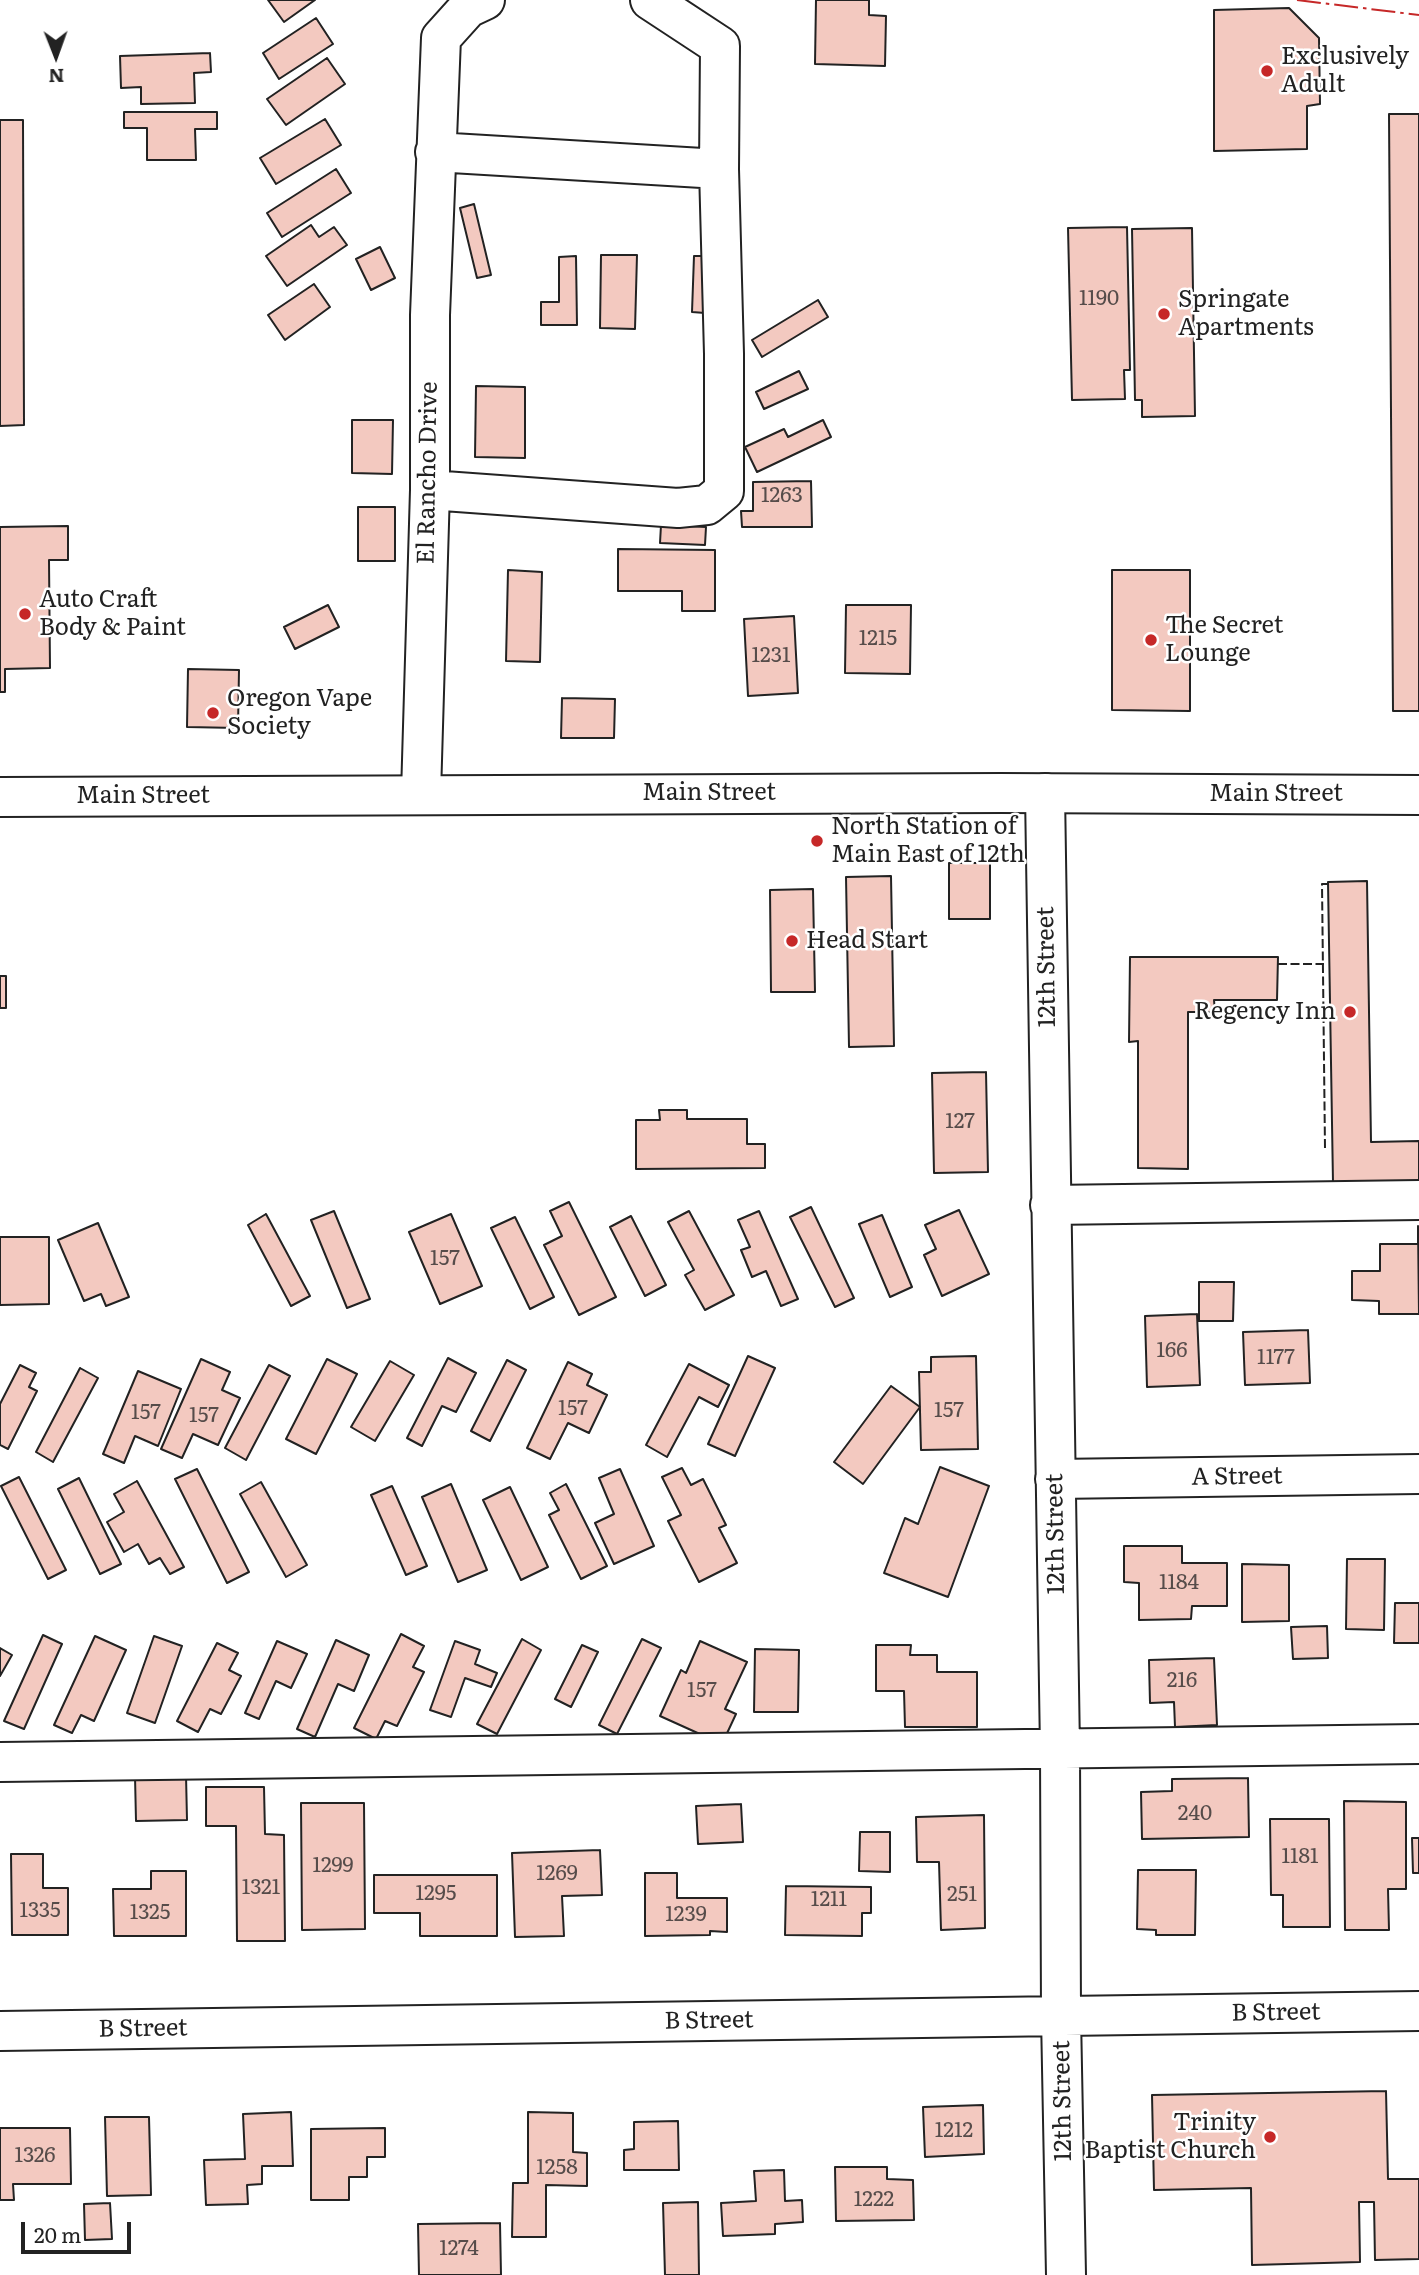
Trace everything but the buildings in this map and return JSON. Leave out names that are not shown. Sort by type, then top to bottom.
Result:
[{"type":"street","name":"El Rancho Drive","points":[[421,794],[430,491],[430,315],[441,38],[468,8],[485,0]]},
{"type":"street","points":[[430,491],[678,508],[707,505],[724,491],[724,354],[719,169],[720,46],[650,0]]},
{"type":"street","points":[[435,152],[719,169]]},
{"type":"street","name":"12th Street","points":[[1045,793],[1066,2275]]},
{"type":"street","name":"Main Street","points":[[0,797],[421,794],[1419,794]]},
{"type":"street","points":[[1050,1205],[1419,1200]]},
{"type":"street","name":"A Street","points":[[1055,1479],[1419,1474]]},
{"type":"street","points":[[0,1762],[1419,1744]]},
{"type":"street","name":"B Street","points":[[0,2031],[1419,2011]]},
{"type":"fence","points":[[1325,1148],[1322,884],[1328,884]]},
{"type":"fence","points":[[1278,964],[1324,964]]},
{"type":"power","points":[[1297,0],[1419,15]]},
{"type":"place","name":"Exclusively Adult","points":[[1267,71]]},
{"type":"place","name":"Springate Apartments","points":[[1164,314]]},
{"type":"place","name":"Auto Craft Body & Paint","points":[[25,614]]},
{"type":"place","name":"The Secret Lounge","points":[[1151,640]]},
{"type":"place","name":"Oregon Vape Society","points":[[213,713]]},
{"type":"place","name":"North Station of Main East of 12th","points":[[817,841]]},
{"type":"place","name":"Head Start","points":[[792,941]]},
{"type":"place","name":"Regency Inn","points":[[1350,1012]]},
{"type":"place","name":"Trinity Baptist Church","points":[[1270,2137]]}]
